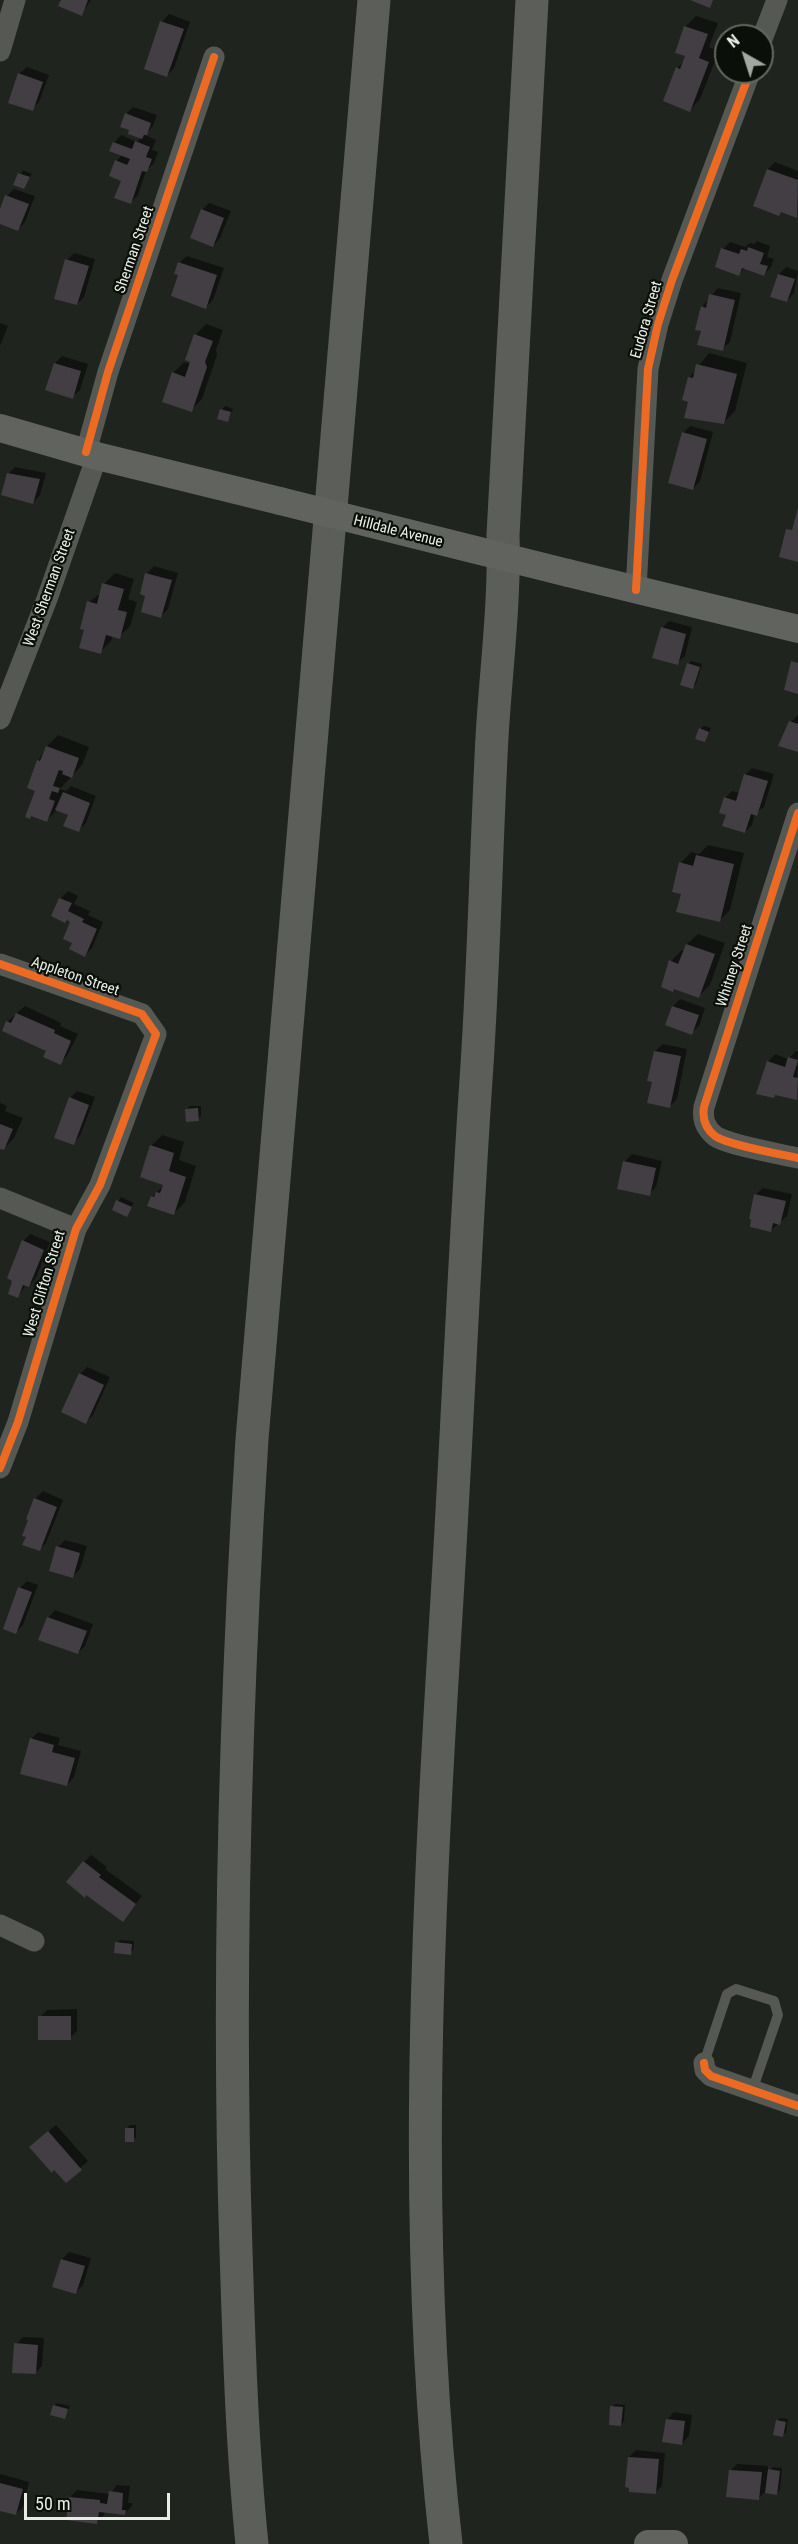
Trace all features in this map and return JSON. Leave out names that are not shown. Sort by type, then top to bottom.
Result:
[{"type":"highway","points":[[252,2544],[239,2352],[233,2143],[234,1796],[241,1615],[254,1415],[374,0]]},
{"type":"highway","points":[[446,2544],[433,2376],[425,2218],[425,2067],[431,1865],[467,1221],[485,953],[492,740],[504,578],[503,535],[531,0]]},
{"type":"main road","name":"Hilldale Avenue","points":[[0,428],[92,454],[798,629]]},
{"type":"main road","points":[[648,2544],[674,2544]]},
{"type":"street","points":[[0,50],[15,0]]},
{"type":"street","points":[[768,24],[777,0]]},
{"type":"street","name":"Sherman Street","points":[[92,454],[108,372],[214,57]]},
{"type":"street","name":"Eudora Street","points":[[636,590],[644,407],[650,358],[672,280],[746,84]]},
{"type":"street","name":"West Sherman Street","points":[[0,719],[47,599],[92,454]]},
{"type":"street","name":"Whitney Street","points":[[798,813],[704,1107],[703,1119],[706,1126],[719,1138],[798,1158]]},
{"type":"street","name":"Appleton Street","points":[[0,964],[142,1014]]},
{"type":"street","name":"West Clifton Street","points":[[0,1468],[18,1422],[76,1229],[100,1185],[156,1034],[142,1014]]},
{"type":"street","points":[[0,1198],[76,1229]]},
{"type":"street","points":[[0,1925],[34,1941]]},
{"type":"street","points":[[704,2063],[705,2070],[711,2076],[798,2106]]},
{"type":"lane","points":[[704,2063],[727,1994],[736,1989],[774,2001],[778,2015],[752,2091]]},
{"type":"building","points":[[61,0],[88,0],[82,16],[58,6]]},
{"type":"building","points":[[690,0],[713,0],[710,8]]},
{"type":"building","points":[[160,21],[184,29],[167,77],[144,69]]},
{"type":"building","points":[[684,26],[708,34],[699,58],[709,62],[690,112],[663,101],[676,67],[680,69],[685,56],[675,53]]},
{"type":"building","points":[[18,73],[43,82],[33,111],[8,103]]},
{"type":"building","points":[[125,113],[151,123],[147,135],[144,135],[142,139],[128,134],[129,130],[120,127]]},
{"type":"building","points":[[135,141],[150,147],[146,157],[152,159],[147,172],[142,171],[131,204],[114,198],[121,181],[109,176],[115,160],[127,165],[130,159],[109,151],[113,142],[132,149]]},
{"type":"building","points":[[767,169],[798,180],[797,218],[781,212],[779,216],[753,206]]},
{"type":"building","points":[[18,173],[30,177],[24,189],[13,185]]},
{"type":"building","points":[[5,195],[29,204],[18,231],[0,224],[0,209]]},
{"type":"building","points":[[201,209],[224,218],[213,247],[190,238]]},
{"type":"building","points":[[748,247],[764,253],[760,264],[768,266],[764,276],[742,268],[739,276],[715,267],[721,248],[739,254],[741,249],[747,251]]},
{"type":"building","points":[[65,259],[89,266],[77,305],[54,299]]},
{"type":"building","points":[[178,262],[217,275],[206,309],[171,296],[178,275],[174,274]]},
{"type":"building","points":[[778,274],[795,279],[787,302],[770,297]]},
{"type":"building","points":[[709,294],[735,300],[723,351],[697,345],[701,331],[695,330],[701,306],[706,308]]},
{"type":"building","points":[[194,334],[213,341],[192,412],[162,402],[172,372],[185,377],[190,362],[185,360]]},
{"type":"building","points":[[54,363],[81,371],[73,399],[45,390]]},
{"type":"building","points":[[696,364],[737,374],[724,424],[684,418],[688,402],[682,400],[688,377],[693,378]]},
{"type":"building","points":[[220,409],[231,412],[228,422],[217,419]]},
{"type":"building","points":[[682,432],[707,439],[693,490],[668,483]]},
{"type":"building","points":[[7,473],[40,479],[33,504],[1,495]]},
{"type":"building","points":[[798,508],[798,562],[779,557],[786,529],[792,530]]},
{"type":"building","points":[[145,573],[172,580],[161,618],[141,612],[145,596],[140,594]]},
{"type":"building","points":[[102,583],[124,589],[118,610],[127,612],[120,639],[106,635],[101,654],[79,648],[84,630],[80,629],[87,601],[97,604]]},
{"type":"building","points":[[661,627],[686,634],[678,665],[652,658]]},
{"type":"building","points":[[791,661],[798,663],[798,694],[784,690]]},
{"type":"building","points":[[687,663],[700,667],[693,689],[680,685]]},
{"type":"building","points":[[789,721],[798,724],[798,752],[778,746]]},
{"type":"building","points":[[699,728],[709,732],[705,742],[695,739]]},
{"type":"building","points":[[46,746],[79,758],[72,778],[62,774],[63,771],[59,770],[53,786],[60,788],[58,793],[52,791],[49,799],[55,801],[47,822],[31,816],[30,819],[25,817],[35,791],[27,788],[37,760],[40,761]]},
{"type":"building","points":[[744,774],[768,781],[757,816],[751,814],[745,833],[722,826],[726,815],[719,813],[724,797],[736,801]]},
{"type":"building","points":[[63,792],[90,803],[79,832],[63,826],[68,815],[55,810]]},
{"type":"building","points":[[696,855],[734,864],[720,922],[676,912],[681,894],[672,892],[679,862],[693,866]]},
{"type":"building","points":[[59,898],[72,903],[68,911],[84,919],[82,922],[97,929],[85,957],[69,949],[72,943],[63,939],[70,922],[67,920],[65,923],[51,916]]},
{"type":"building","points":[[686,944],[715,954],[699,998],[661,987],[669,960],[678,964]]},
{"type":"building","points":[[672,1006],[699,1015],[692,1035],[665,1025]]},
{"type":"building","points":[[16,1013],[55,1030],[54,1033],[71,1041],[61,1065],[43,1057],[46,1051],[2,1031],[6,1021],[11,1023]]},
{"type":"building","points":[[654,1051],[681,1056],[670,1108],[647,1103],[652,1082],[647,1081]]},
{"type":"building","points":[[788,1057],[798,1060],[793,1077],[798,1078],[797,1100],[756,1094],[767,1061],[785,1067]]},
{"type":"building","points":[[69,1097],[89,1105],[74,1145],[54,1138]]},
{"type":"building","points":[[198,1108],[199,1121],[186,1122],[185,1109]]},
{"type":"building","points":[[0,1124],[13,1129],[4,1150],[0,1149]]},
{"type":"building","points":[[150,1145],[174,1153],[169,1171],[186,1177],[174,1215],[147,1206],[151,1196],[154,1197],[156,1192],[160,1193],[163,1185],[140,1177]]},
{"type":"building","points":[[623,1161],[656,1168],[650,1196],[617,1189]]},
{"type":"building","points":[[754,1194],[786,1201],[780,1225],[773,1223],[771,1232],[750,1227],[751,1219],[749,1219]]},
{"type":"building","points":[[116,1200],[132,1207],[127,1217],[112,1210]]},
{"type":"building","points":[[22,1240],[44,1250],[29,1287],[23,1285],[18,1298],[8,1294],[12,1281],[7,1278]]},
{"type":"building","points":[[79,1373],[104,1385],[86,1424],[61,1412]]},
{"type":"building","points":[[34,1498],[57,1507],[40,1551],[22,1545],[26,1537],[22,1536],[28,1520],[26,1519]]},
{"type":"building","points":[[56,1546],[80,1553],[73,1578],[49,1571]]},
{"type":"building","points":[[18,1587],[32,1592],[16,1634],[3,1629]]},
{"type":"building","points":[[47,1617],[87,1631],[78,1654],[38,1640]]},
{"type":"building","points":[[30,1738],[54,1745],[52,1752],[75,1758],[67,1786],[20,1774]]},
{"type":"building","points":[[83,1861],[101,1875],[99,1877],[136,1904],[123,1922],[86,1895],[85,1898],[66,1882]]},
{"type":"building","points":[[115,1942],[132,1944],[131,1955],[114,1953]]},
{"type":"building","points":[[38,2016],[71,2016],[71,2040],[38,2040]]},
{"type":"building","points":[[125,2128],[134,2128],[134,2142],[125,2142]]},
{"type":"building","points":[[48,2131],[82,2170],[66,2183],[54,2170],[52,2173],[29,2147]]},
{"type":"building","points":[[61,2259],[85,2266],[76,2294],[52,2287]]},
{"type":"building","points":[[14,2343],[38,2345],[36,2374],[12,2373]]},
{"type":"building","points":[[53,2405],[68,2409],[65,2419],[50,2415]]},
{"type":"building","points":[[610,2406],[623,2407],[621,2426],[609,2425]]},
{"type":"building","points":[[666,2419],[685,2421],[682,2445],[662,2442]]},
{"type":"building","points":[[776,2420],[786,2422],[783,2437],[773,2435]]},
{"type":"building","points":[[628,2457],[659,2459],[656,2494],[629,2492],[629,2488],[625,2487]]},
{"type":"building","points":[[768,2469],[780,2471],[777,2495],[765,2493]]},
{"type":"building","points":[[729,2470],[762,2472],[759,2500],[726,2497]]},
{"type":"building","points":[[0,2483],[23,2489],[16,2515],[0,2511]]},
{"type":"building","points":[[109,2491],[123,2493],[122,2510],[126,2510],[125,2515],[99,2512],[97,2524],[66,2520],[69,2497],[100,2500],[100,2503],[107,2504]]},
{"type":"cycle path","points":[[86,452],[108,372],[214,57]]},
{"type":"cycle path","points":[[636,590],[648,369],[658,324],[672,280],[746,84]]},
{"type":"cycle path","points":[[798,813],[703,1115],[705,1123],[715,1136],[742,1146],[798,1158]]},
{"type":"cycle path","points":[[0,964],[142,1014],[156,1034],[100,1185],[76,1229],[18,1422],[0,1468]]},
{"type":"cycle path","points":[[704,2063],[705,2070],[711,2076],[798,2106]]}]
